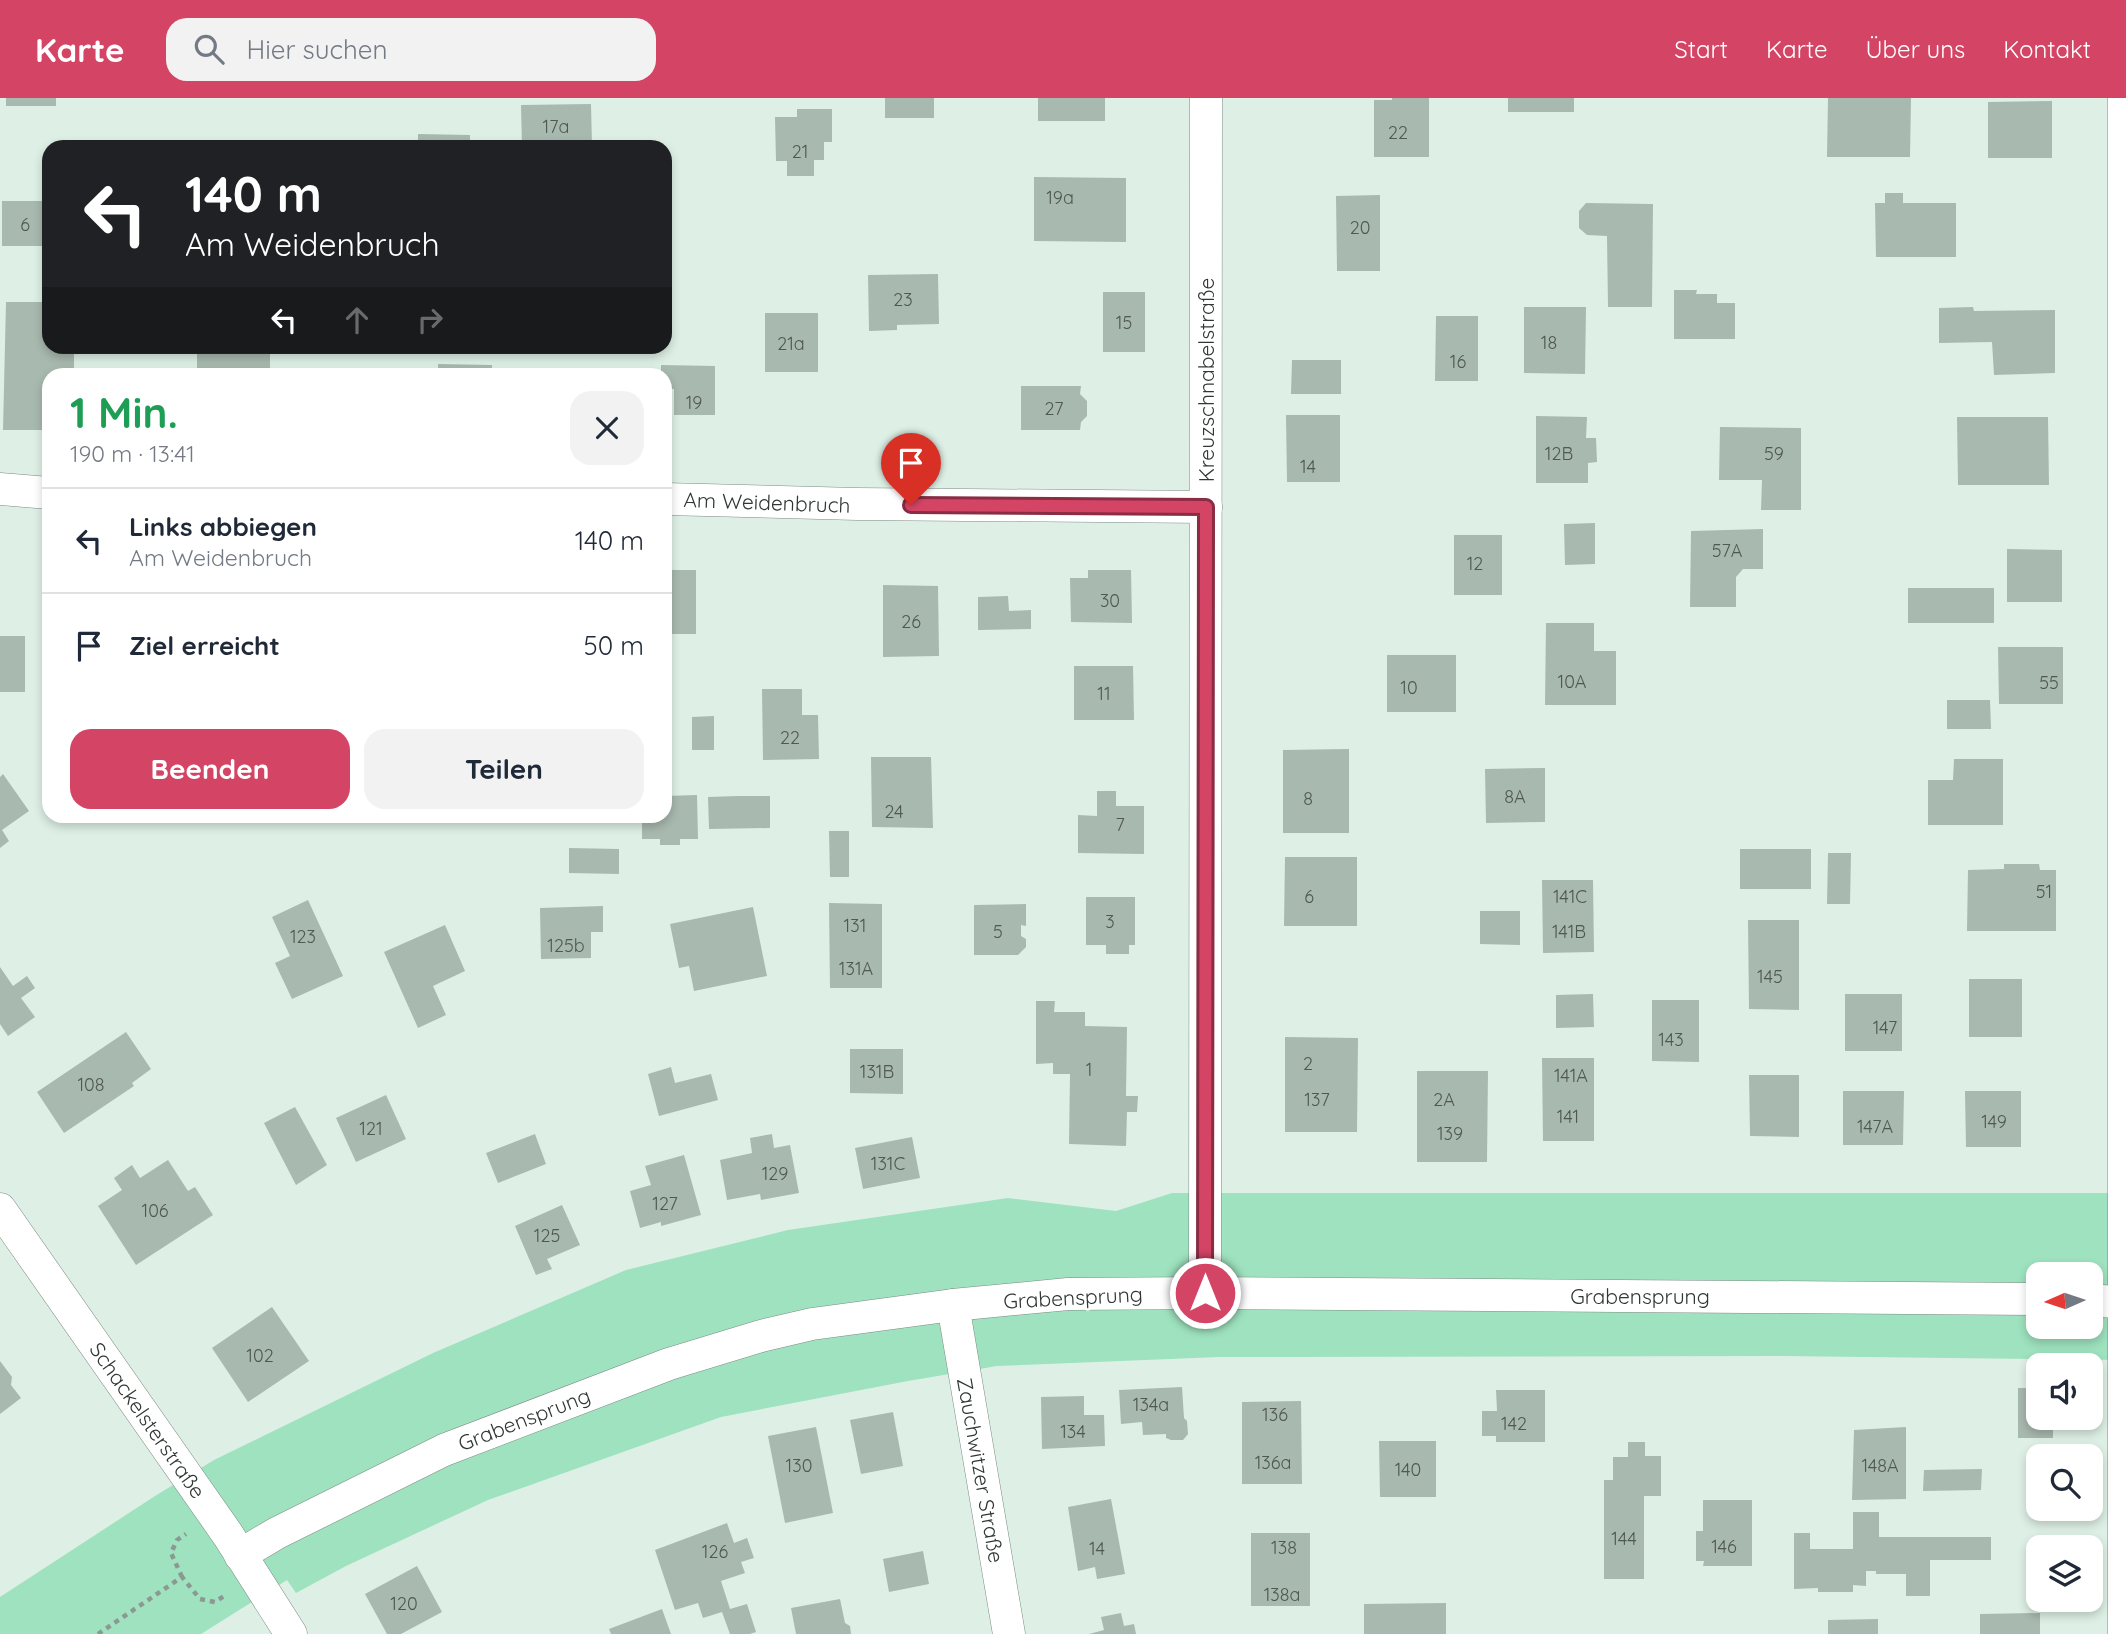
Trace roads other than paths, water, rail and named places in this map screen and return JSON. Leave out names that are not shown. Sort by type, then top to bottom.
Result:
[{"type":"street","name":"Kreuzschnabelstraße","points":[[1205,1293],[1206,98]]},
{"type":"street","points":[[2124,98],[2124,1634]]},
{"type":"street","points":[[0,489],[42,492]]},
{"type":"street","name":"Am Weidenbruch","points":[[672,499],[857,504],[1206,507]]},
{"type":"street","name":"Schackelsterstraße","points":[[0,1209],[240,1555],[291,1634]]},
{"type":"street","name":"Grabensprung","points":[[240,1555],[272,1536],[444,1450],[669,1364],[749,1339],[812,1324],[953,1305],[1068,1294],[2026,1299]]},
{"type":"street","points":[[2104,1301],[2124,1303]]},
{"type":"street","name":"Zauchwitzer Straße","points":[[953,1305],[1009,1634]]}]
